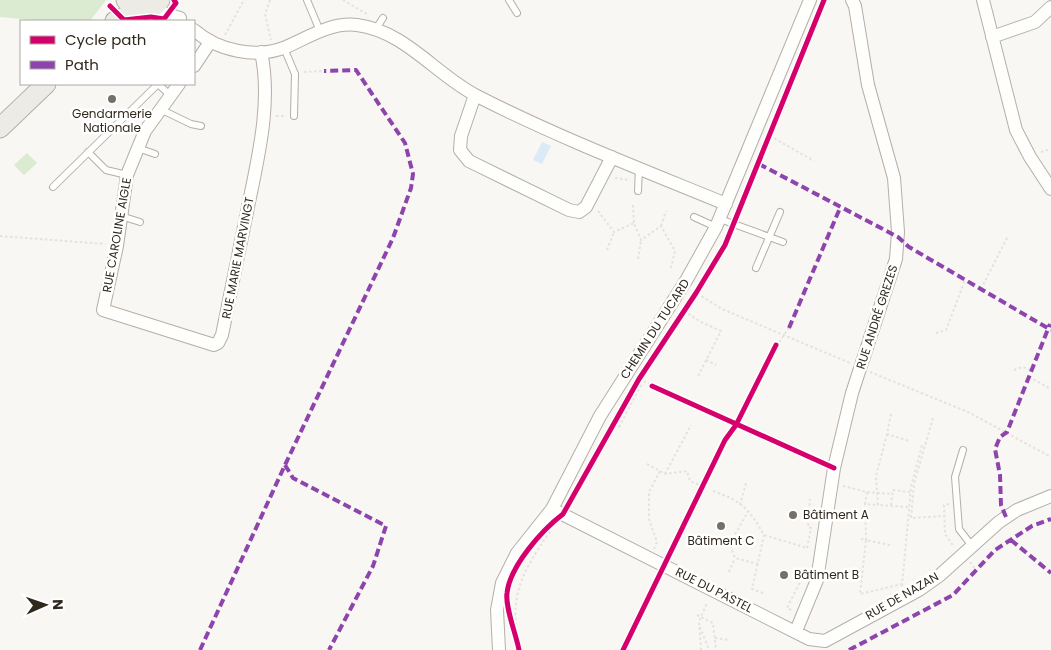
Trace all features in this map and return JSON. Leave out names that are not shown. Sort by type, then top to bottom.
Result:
[{"type":"main road","points":[[108,20],[121,0]]},
{"type":"main road","points":[[117,20],[144,5]]},
{"type":"main road","points":[[0,128],[45,85]]},
{"type":"street","points":[[168,0],[182,20]]},
{"type":"street","name":"CHEMIN DU TUCARD","points":[[499,650],[497,610],[502,583],[517,553],[557,511],[600,416],[687,279],[718,223],[810,0]]},
{"type":"street","name":"RUE ANDRÉ GREZES","points":[[796,631],[817,580],[834,468],[852,393],[896,259],[898,232],[894,178],[868,85],[855,6],[852,0]]},
{"type":"street","points":[[982,0],[1020,138],[1051,189]]},
{"type":"street","points":[[144,5],[182,20]]},
{"type":"street","points":[[992,37],[1035,22],[1051,7]]},
{"type":"street","points":[[195,31],[215,44],[260,52],[279,49],[320,31],[357,25],[379,24],[392,36],[475,95],[612,157],[726,204]]},
{"type":"street","points":[[195,65],[215,44]]},
{"type":"street","name":"RUE MARIE MARVINGT","points":[[103,310],[209,345],[218,343],[222,335],[251,191],[263,115],[264,66],[260,52]]},
{"type":"street","name":"RUE CAROLINE AIGLE","points":[[103,310],[127,175],[145,131],[178,85]]},
{"type":"street","points":[[475,95],[462,136],[460,150],[469,161],[569,210],[579,212],[586,207],[612,157]]},
{"type":"street","name":"RUE DE NAZAN","points":[[796,631],[809,639],[825,641],[940,575],[999,522],[1017,510],[1051,496]]},
{"type":"street","name":"RUE DU PASTEL","points":[[557,511],[796,631]]},
{"type":"lane","points":[[307,0],[320,31]]},
{"type":"lane","points":[[510,0],[516,13]]},
{"type":"lane","points":[[279,49],[294,73],[294,116]]},
{"type":"lane","points":[[54,187],[157,85]]},
{"type":"lane","points":[[159,85],[170,95]]},
{"type":"lane","points":[[160,109],[191,124],[201,126]]},
{"type":"lane","points":[[138,148],[155,154]]},
{"type":"lane","points":[[88,152],[106,170],[127,175]]},
{"type":"lane","points":[[635,188],[639,168]]},
{"type":"lane","points":[[756,268],[780,212]]},
{"type":"lane","points":[[120,216],[140,222]]},
{"type":"lane","points":[[694,218],[783,242]]},
{"type":"lane","points":[[963,450],[955,478],[959,529],[972,546]]},
{"type":"path","points":[[215,44],[244,0]]},
{"type":"path","points":[[270,0],[265,14],[279,49]]},
{"type":"path","points":[[344,0],[379,24]]},
{"type":"path","points":[[294,73],[324,71]]},
{"type":"path","points":[[263,115],[294,116]]},
{"type":"path","points":[[767,144],[773,127]]},
{"type":"path","points":[[770,136],[814,161]]},
{"type":"path","points":[[604,171],[618,180],[632,180],[635,188]]},
{"type":"path","points":[[590,200],[614,232]]},
{"type":"path","points":[[634,205],[634,223],[641,240],[638,258]]},
{"type":"path","points":[[641,240],[661,226],[666,210]]},
{"type":"path","points":[[607,250],[614,232],[634,223]]},
{"type":"path","points":[[661,226],[675,251],[671,268]]},
{"type":"path","points":[[0,236],[105,244]]},
{"type":"path","points":[[981,289],[1008,236]]},
{"type":"path","points":[[936,332],[946,330],[965,280]]},
{"type":"path","points":[[692,299],[701,285]]},
{"type":"path","points":[[696,293],[722,309],[968,412],[1051,457]]},
{"type":"path","points":[[679,318],[688,305]]},
{"type":"path","points":[[684,310],[701,322],[721,331],[698,378]]},
{"type":"path","points":[[623,650],[725,440],[736,425],[776,345],[789,328]]},
{"type":"path","points":[[706,360],[716,365]]},
{"type":"path","points":[[1014,370],[1022,367],[1032,370]]},
{"type":"path","points":[[609,432],[618,426],[638,381],[644,372]]},
{"type":"path","points":[[1029,377],[1051,389]]},
{"type":"path","points":[[638,381],[834,468]]},
{"type":"path","points":[[878,504],[876,476],[891,415],[887,415]]},
{"type":"path","points":[[901,598],[903,550],[914,484],[933,418]]},
{"type":"path","points":[[665,474],[691,425]]},
{"type":"path","points":[[887,434],[909,441]]},
{"type":"path","points":[[921,445],[910,492],[911,518],[944,516]]},
{"type":"path","points":[[647,464],[665,474],[686,471],[690,481],[702,486]]},
{"type":"path","points":[[875,464],[879,465]]},
{"type":"path","points":[[650,558],[657,542],[649,518],[649,492],[660,471]]},
{"type":"path","points":[[740,505],[746,483]]},
{"type":"path","points":[[857,490],[892,494]]},
{"type":"path","points":[[891,506],[893,490],[910,492]]},
{"type":"path","points":[[713,491],[731,497],[749,510],[764,535],[821,551]]},
{"type":"path","points":[[867,492],[866,540],[860,594],[902,584]]},
{"type":"path","points":[[807,548],[810,528],[808,527],[810,499]]},
{"type":"path","points":[[952,544],[945,534],[944,505],[957,503]]},
{"type":"path","points":[[866,504],[910,509]]},
{"type":"path","points":[[729,572],[735,558],[729,542],[749,510]]},
{"type":"path","points":[[534,543],[551,523],[557,511]]},
{"type":"path","points":[[515,628],[518,587],[526,568],[557,511]]},
{"type":"path","points":[[763,593],[752,589],[764,535]]},
{"type":"path","points":[[861,539],[890,546]]},
{"type":"path","points":[[735,558],[758,564]]},
{"type":"path","points":[[970,562],[976,570]]},
{"type":"path","points":[[798,579],[801,580],[787,608],[802,615]]},
{"type":"path","points":[[856,587],[861,588]]},
{"type":"path","points":[[701,650],[699,624],[707,603]]},
{"type":"path","points":[[510,612],[519,650]]},
{"type":"path","points":[[697,615],[713,623],[716,650]]},
{"type":"path","points":[[699,624],[709,650]]},
{"type":"path","points":[[715,638],[729,640]]},
{"type":"green space","points":[[0,0],[106,0],[91,20],[32,20],[0,17]]},
{"type":"green space","points":[[27,153],[37,163],[24,175],[14,165]]},
{"type":"water","points":[[542,142],[551,146],[542,164],[533,160]]},
{"type":"marked path","points":[[200,650],[285,465],[393,238],[411,188],[413,174],[405,143],[356,70],[324,71]]},
{"type":"marked path","points":[[759,164],[898,237],[909,247],[1051,330]]},
{"type":"marked path","points":[[789,328],[840,208]]},
{"type":"marked path","points":[[1006,517],[1001,505],[1000,475],[995,449],[1000,437],[1007,432],[1050,324]]},
{"type":"marked path","points":[[285,465],[293,478],[386,526],[373,566],[329,650]]},
{"type":"marked path","points":[[849,650],[953,595],[995,550],[1032,526],[1051,519]]},
{"type":"marked path","points":[[1011,540],[1051,573]]},
{"type":"cycle path","points":[[110,6],[124,20],[151,17],[164,19],[176,3],[174,0]]},
{"type":"cycle path","points":[[519,650],[507,599],[509,583],[514,572],[528,549],[563,514],[639,379],[696,293],[725,245],[824,0]]},
{"type":"cycle path","points":[[623,650],[725,440],[736,425],[776,345]]},
{"type":"cycle path","points":[[652,386],[834,468]]},
{"type":"place","name":"Gendarmerie Nationale","points":[[112,99]]},
{"type":"place","name":"Bâtiment A","points":[[793,515]]},
{"type":"place","name":"Bâtiment C","points":[[721,526]]},
{"type":"place","name":"Bâtiment B","points":[[784,575]]}]
